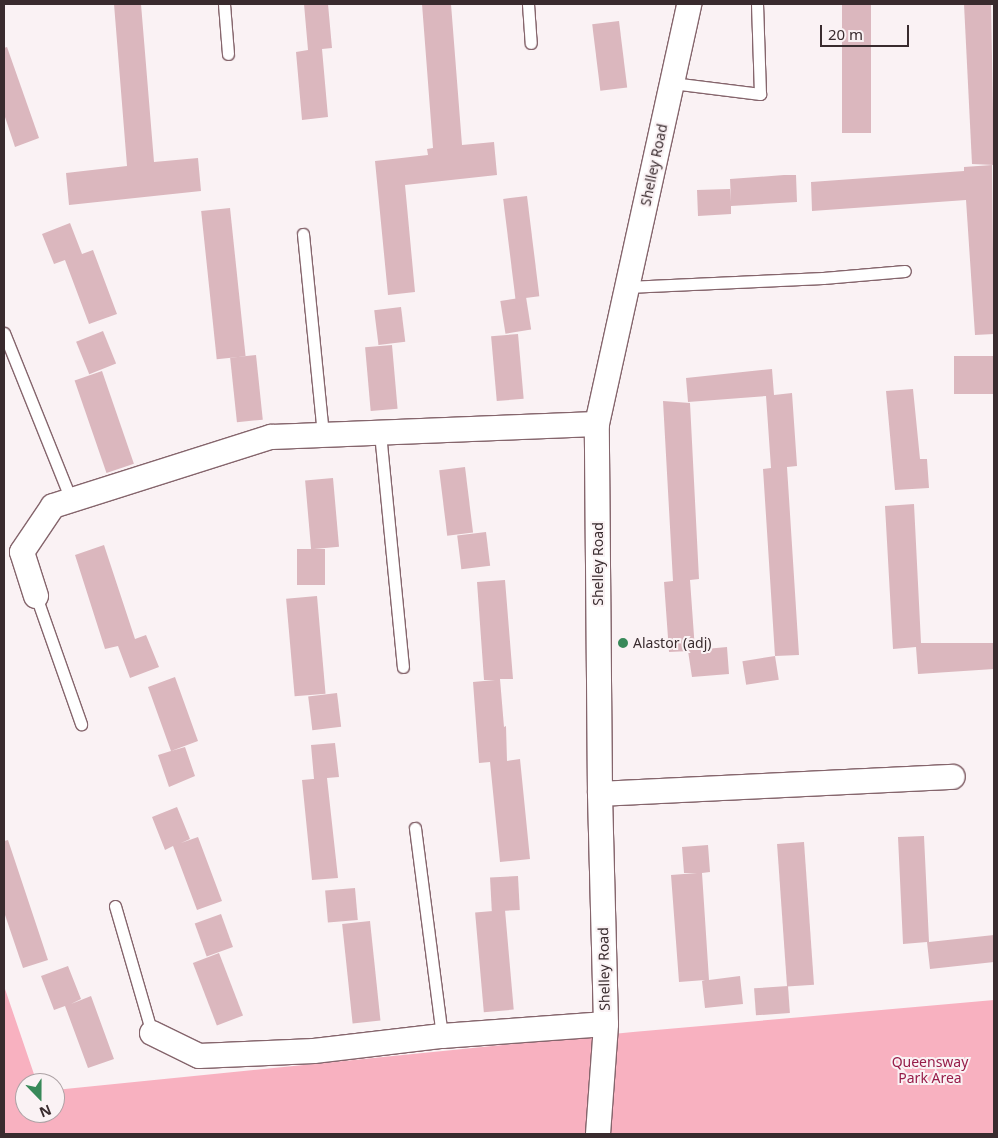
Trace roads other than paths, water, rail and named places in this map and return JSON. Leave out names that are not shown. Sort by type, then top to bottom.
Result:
[{"type":"street","name":"Shelley Road","points":[[598,1134],[606,1024],[600,794],[597,424],[689,4]]},
{"type":"street","points":[[36,596],[22,552],[53,506],[271,437],[597,424]]},
{"type":"street","points":[[600,794],[954,777]]},
{"type":"street","points":[[152,1033],[199,1056],[314,1051],[442,1036],[606,1024]]},
{"type":"lane","points":[[224,4],[228,54]]},
{"type":"lane","points":[[528,4],[531,43]]},
{"type":"lane","points":[[672,83],[760,94],[757,4]]},
{"type":"lane","points":[[303,234],[324,435]]},
{"type":"lane","points":[[627,287],[823,278],[904,271]]},
{"type":"lane","points":[[4,333],[71,500]]},
{"type":"lane","points":[[380,433],[402,667]]},
{"type":"lane","points":[[36,596],[81,724]]},
{"type":"lane","points":[[415,828],[442,1036]]},
{"type":"lane","points":[[115,906],[152,1033]]},
{"type":"place","name":"Alastor (adj)","points":[[623,643]]},
{"type":"park label","name":"Queensway Park Area","points":[[930,1070]]}]
